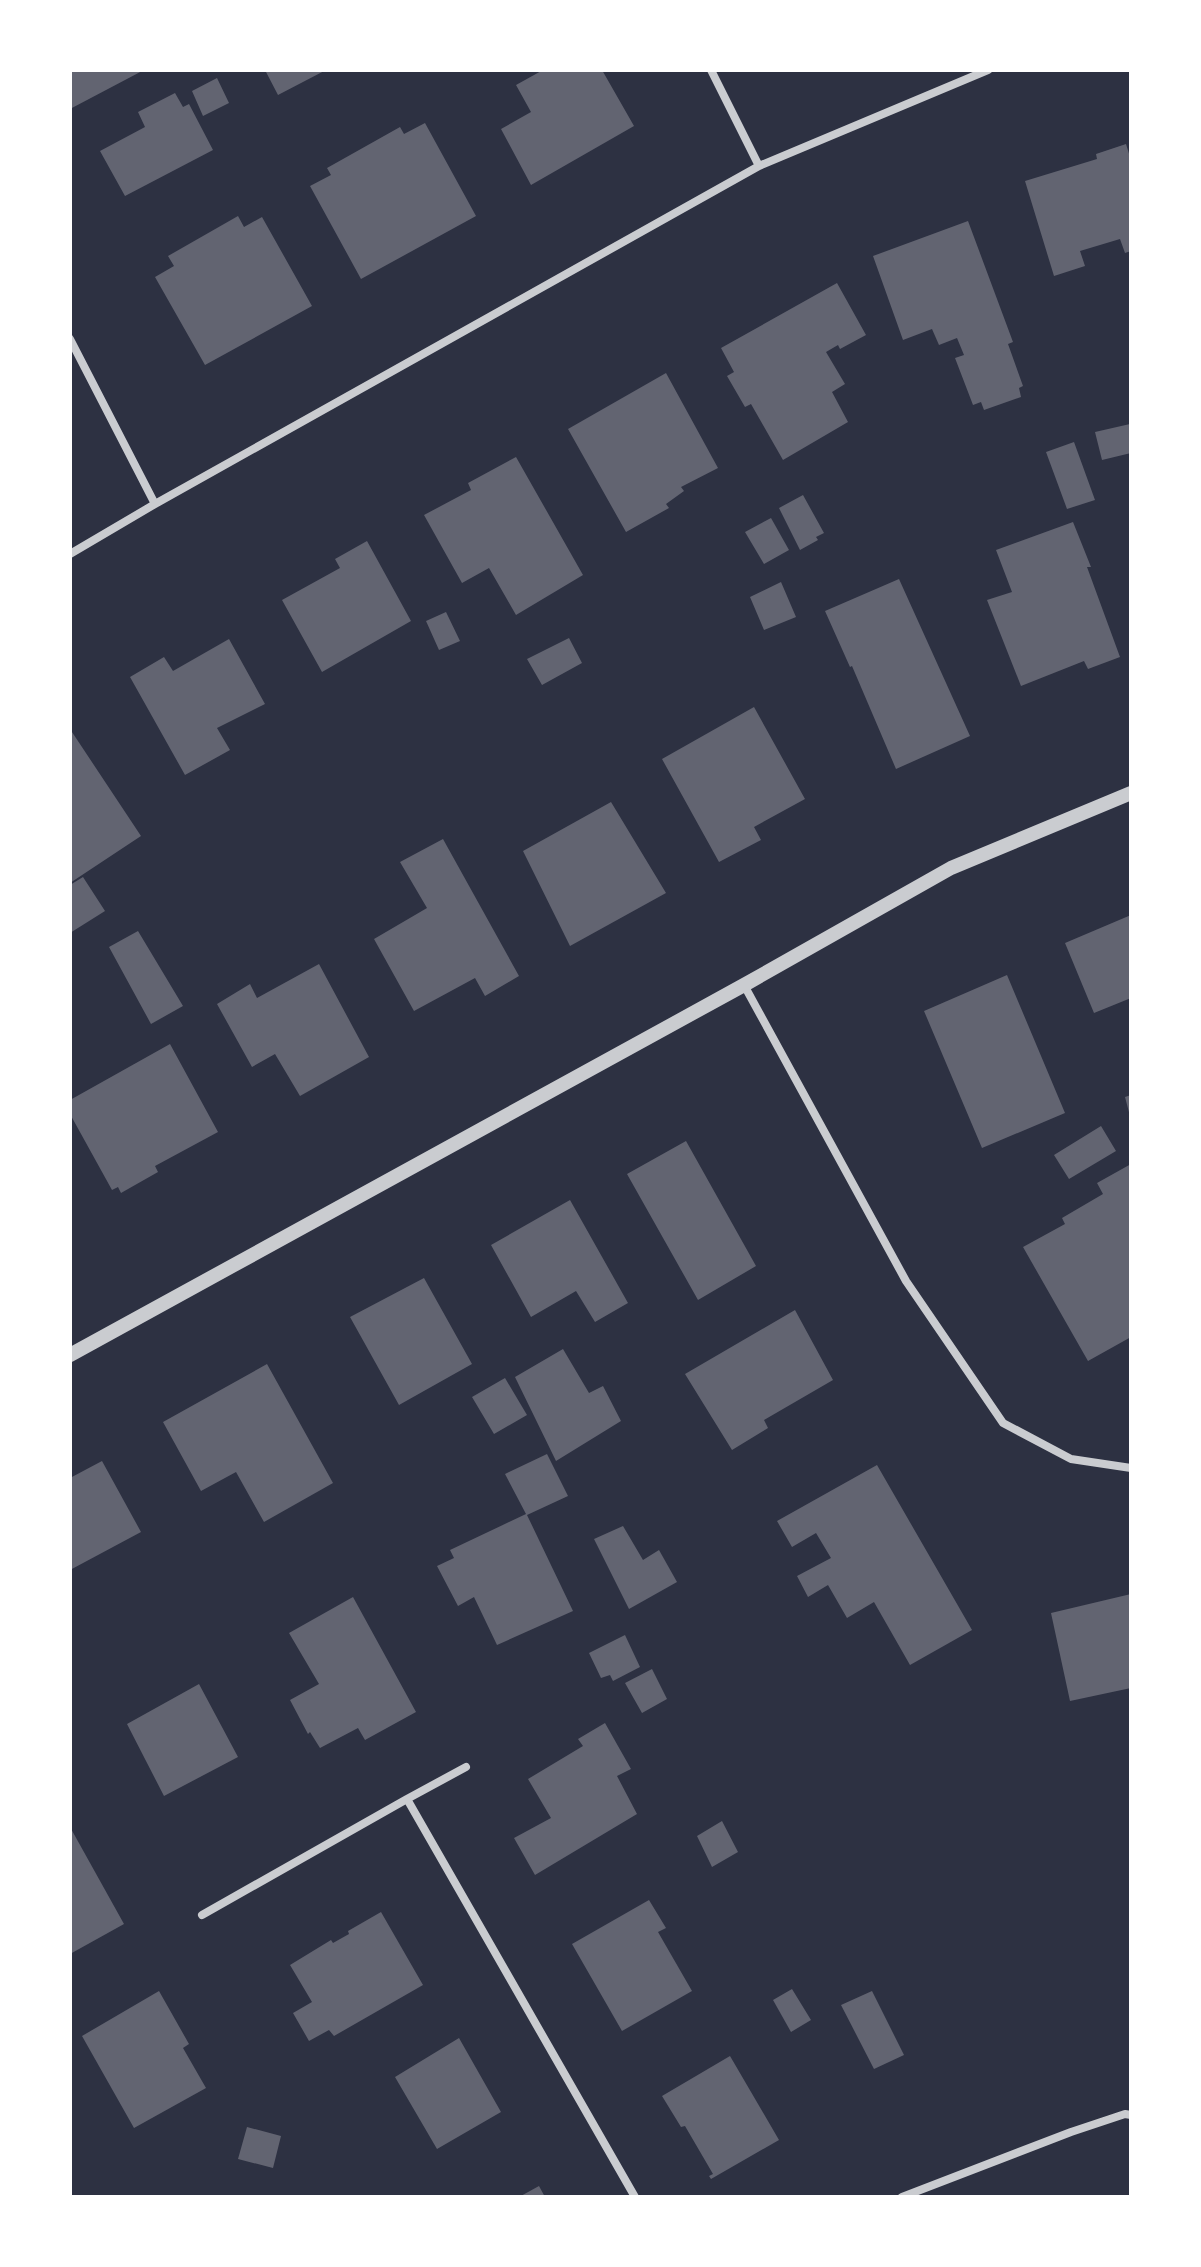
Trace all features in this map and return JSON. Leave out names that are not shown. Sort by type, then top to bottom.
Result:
[{"type":"street","points":[[711,70],[759,166]]},
{"type":"street","points":[[70,554],[759,166],[988,70]]},
{"type":"street","points":[[70,339],[155,504]]},
{"type":"street","points":[[70,1355],[951,868],[1131,793]]},
{"type":"street","points":[[744,985],[906,1281],[1003,1423],[1071,1459],[1131,1468]]},
{"type":"street","points":[[202,1915],[466,1767]]},
{"type":"street","points":[[407,1799],[635,2197]]},
{"type":"street","points":[[902,2197],[1071,2132],[1131,2115]]},
{"type":"building","points":[[70,70],[144,70],[70,109]]},
{"type":"building","points":[[265,70],[326,70],[278,95]]},
{"type":"building","points":[[543,70],[602,70],[634,126],[531,185],[501,129],[531,112],[516,85]]},
{"type":"building","points":[[217,78],[229,103],[203,116],[192,91]]},
{"type":"building","points":[[175,93],[183,107],[189,104],[213,150],[125,196],[100,151],[145,127],[138,112]]},
{"type":"building","points":[[425,123],[476,216],[361,279],[310,186],[331,175],[327,168],[400,127],[404,134]]},
{"type":"building","points":[[1126,144],[1131,160],[1131,251],[1125,253],[1120,239],[1080,251],[1085,266],[1054,276],[1025,181],[1097,159],[1096,154]]},
{"type":"building","points":[[238,216],[244,227],[262,217],[312,306],[205,365],[155,277],[174,266],[168,256]]},
{"type":"building","points":[[968,221],[1013,342],[1008,344],[1023,386],[1019,388],[1021,397],[984,410],[981,402],[973,405],[955,358],[964,355],[957,338],[939,345],[932,329],[903,340],[873,256]]},
{"type":"building","points":[[837,283],[866,335],[840,349],[838,345],[826,352],[845,384],[832,392],[848,422],[783,460],[751,404],[745,407],[727,376],[734,372],[721,348]]},
{"type":"building","points":[[666,373],[718,468],[681,487],[684,491],[666,504],[669,508],[626,532],[568,429]]},
{"type":"building","points":[[1130,424],[1131,453],[1102,460],[1095,432]]},
{"type":"building","points":[[1074,442],[1095,500],[1067,509],[1046,452]]},
{"type":"building","points":[[516,457],[583,575],[516,615],[489,568],[462,583],[424,515],[471,490],[468,483]]},
{"type":"building","points":[[803,495],[824,533],[800,550],[779,508]]},
{"type":"building","points":[[771,518],[789,550],[764,564],[745,532]]},
{"type":"building","points":[[1073,522],[1120,657],[1088,669],[1084,661],[1021,686],[987,600],[1012,592],[996,550]]},
{"type":"building","points":[[367,541],[411,621],[322,672],[282,600],[340,568],[335,559]]},
{"type":"building","points":[[899,579],[970,736],[896,769],[825,611]]},
{"type":"building","points":[[781,582],[796,617],[764,630],[750,597]]},
{"type":"building","points":[[446,612],[460,641],[439,650],[426,621]]},
{"type":"building","points":[[569,638],[582,663],[542,685],[527,659]]},
{"type":"building","points":[[229,639],[265,704],[217,728],[230,750],[185,775],[130,677],[164,657],[173,671]]},
{"type":"building","points":[[754,707],[805,799],[754,827],[761,840],[719,862],[662,759]]},
{"type":"building","points":[[70,729],[141,836],[70,883]]},
{"type":"building","points":[[611,802],[666,893],[570,946],[523,851]]},
{"type":"building","points":[[443,839],[519,976],[485,996],[475,978],[414,1011],[374,939],[427,908],[400,862]]},
{"type":"building","points":[[83,877],[105,911],[70,933],[70,885]]},
{"type":"building","points":[[1131,915],[1131,998],[1094,1013],[1065,943]]},
{"type":"building","points":[[138,931],[183,1006],[151,1024],[109,947]]},
{"type":"building","points":[[319,964],[369,1057],[300,1096],[275,1054],[252,1067],[217,1004],[250,984],[257,998]]},
{"type":"building","points":[[1007,975],[1065,1113],[982,1148],[924,1011]]},
{"type":"building","points":[[170,1044],[218,1132],[155,1166],[158,1172],[121,1193],[118,1187],[112,1190],[70,1114],[70,1100]]},
{"type":"building","points":[[1131,1095],[1131,1116],[1130,1116],[1125,1097]]},
{"type":"building","points":[[1101,1126],[1116,1151],[1069,1179],[1054,1155]]},
{"type":"building","points":[[686,1141],[756,1266],[698,1300],[627,1174]]},
{"type":"building","points":[[1131,1164],[1131,1337],[1088,1361],[1023,1247],[1065,1224],[1062,1218],[1103,1194],[1097,1183]]},
{"type":"building","points":[[570,1200],[628,1303],[595,1322],[576,1291],[531,1317],[491,1245]]},
{"type":"building","points":[[424,1278],[472,1364],[399,1405],[350,1317]]},
{"type":"building","points":[[795,1310],[833,1380],[764,1420],[768,1428],[732,1450],[685,1374]]},
{"type":"building","points":[[563,1349],[589,1393],[603,1386],[621,1421],[556,1461],[515,1377]]},
{"type":"building","points":[[267,1364],[333,1483],[264,1522],[236,1472],[201,1491],[163,1422]]},
{"type":"building","points":[[505,1378],[527,1415],[494,1434],[472,1397]]},
{"type":"building","points":[[547,1454],[568,1496],[527,1515],[573,1611],[497,1645],[474,1597],[458,1606],[437,1566],[454,1558],[450,1550],[526,1514],[505,1474]]},
{"type":"building","points":[[102,1461],[141,1532],[70,1570],[70,1478]]},
{"type":"building","points":[[877,1465],[972,1630],[910,1665],[874,1602],[847,1618],[828,1585],[808,1597],[797,1576],[831,1558],[816,1533],[792,1547],[777,1521]]},
{"type":"building","points":[[623,1526],[643,1560],[659,1550],[677,1582],[629,1609],[594,1539]]},
{"type":"building","points":[[1131,1594],[1131,1688],[1070,1701],[1051,1613]]},
{"type":"building","points":[[353,1597],[416,1712],[365,1740],[358,1728],[320,1748],[310,1732],[308,1734],[290,1700],[319,1684],[289,1633]]},
{"type":"building","points":[[625,1635],[640,1667],[613,1681],[610,1675],[601,1678],[589,1653]]},
{"type":"building","points":[[652,1669],[667,1699],[642,1713],[625,1683]]},
{"type":"building","points":[[199,1684],[238,1757],[164,1796],[127,1724]]},
{"type":"building","points":[[605,1723],[631,1769],[617,1776],[637,1814],[535,1875],[514,1838],[551,1818],[528,1779],[583,1746],[578,1739]]},
{"type":"building","points":[[722,1821],[738,1852],[712,1867],[697,1836]]},
{"type":"building","points":[[70,1827],[124,1924],[70,1954]]},
{"type":"building","points":[[649,1900],[666,1928],[658,1932],[692,1991],[622,2031],[572,1944]]},
{"type":"building","points":[[381,1912],[423,1985],[334,2036],[329,2030],[309,2041],[293,2013],[312,2002],[290,1965],[331,1940],[333,1943],[349,1934],[348,1931]]},
{"type":"building","points":[[792,1989],[811,2020],[791,2032],[773,2000]]},
{"type":"building","points":[[159,1991],[189,2044],[183,2048],[206,2088],[134,2128],[82,2036]]},
{"type":"building","points":[[872,1991],[904,2055],[874,2069],[841,2005]]},
{"type":"building","points":[[459,2038],[501,2112],[437,2149],[395,2077]]},
{"type":"building","points":[[730,2056],[779,2140],[711,2179],[709,2176],[713,2174],[685,2126],[681,2127],[662,2096]]},
{"type":"building","points":[[247,2127],[281,2136],[273,2168],[238,2159]]},
{"type":"building","points":[[539,2186],[545,2197],[519,2197]]}]
